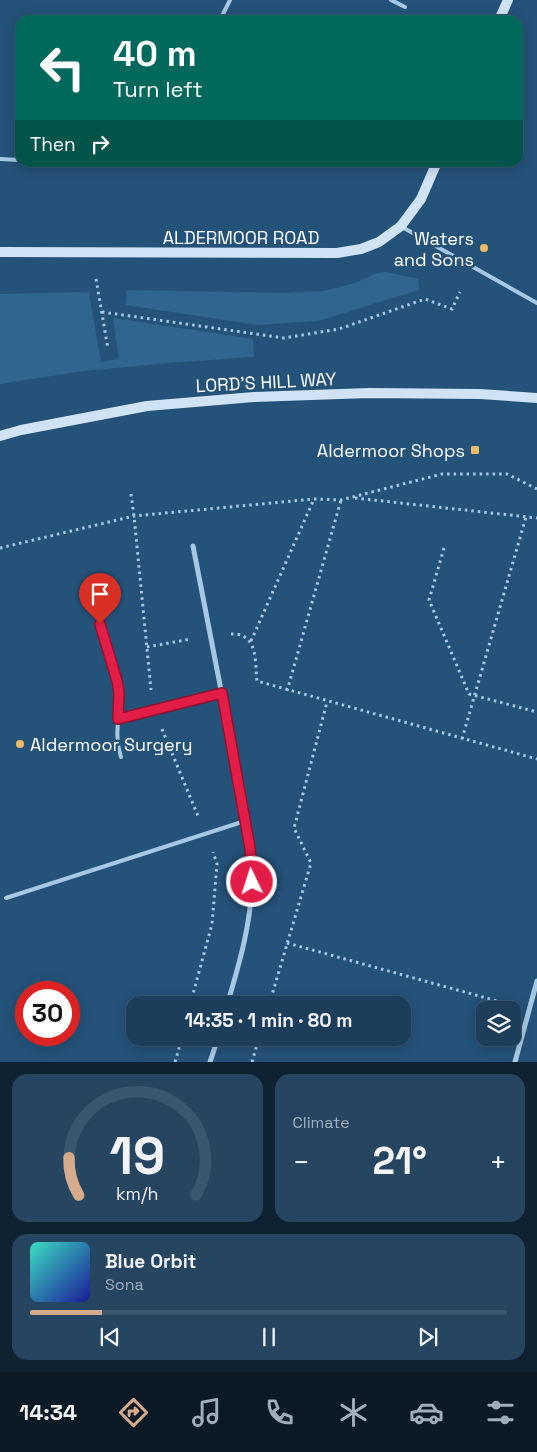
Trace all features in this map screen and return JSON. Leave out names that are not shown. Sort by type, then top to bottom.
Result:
[{"type":"street","points":[[501,15],[508,0]]},
{"type":"street","name":"ALDERMOOR ROAD","points":[[0,252],[337,253],[361,249],[379,242],[401,226],[421,199],[435,167]]},
{"type":"street","name":"LORD'S HILL WAY","points":[[0,436],[21,430],[147,406],[254,397],[378,393],[480,394],[537,398]]},
{"type":"street","points":[[193,546],[250,848],[252,882],[249,913],[240,962],[230,996]]},
{"type":"street","points":[[515,1062],[537,981]]},
{"type":"street","points":[[210,1062],[215,1046]]},
{"type":"lane","points":[[222,15],[230,0]]},
{"type":"lane","points":[[392,0],[405,6]]},
{"type":"lane","points":[[0,159],[15,160]]},
{"type":"lane","points":[[401,226],[537,303]]},
{"type":"lane","points":[[100,624],[119,692],[117,744],[121,757]]},
{"type":"lane","points":[[118,719],[222,693]]},
{"type":"lane","points":[[6,898],[245,821]]},
{"type":"path","points":[[96,279],[108,349]]},
{"type":"path","points":[[102,312],[284,338],[339,329],[425,299],[452,309],[460,292]]},
{"type":"path","points":[[0,548],[134,516],[314,498],[341,500],[442,474],[507,474],[537,489]]},
{"type":"path","points":[[131,494],[153,710],[218,864],[212,924],[192,996]]},
{"type":"path","points":[[251,641],[314,498]]},
{"type":"path","points":[[352,498],[537,518]]},
{"type":"path","points":[[288,691],[341,500]]},
{"type":"path","points":[[462,739],[526,517]]},
{"type":"path","points":[[444,548],[429,600],[468,694],[537,712]]},
{"type":"path","points":[[147,647],[227,633],[243,636],[251,641],[254,650],[257,681],[537,759]]},
{"type":"path","points":[[272,996],[311,863],[294,828],[327,702]]},
{"type":"path","points":[[287,943],[529,1010]]},
{"type":"path","points":[[175,1062],[180,1046]]},
{"type":"path","points":[[252,1062],[257,1046]]},
{"type":"shaded area","points":[[386,272],[418,279],[419,290],[318,321],[258,325],[126,305],[127,290],[283,293],[324,291],[355,283],[377,273]]},
{"type":"shaded area","points":[[89,292],[101,362],[119,359],[113,318],[253,339],[254,357],[84,371],[0,384],[0,294]]},
{"type":"place","name":"Waters and Sons","points":[[484,248]]},
{"type":"place","name":"Aldermoor Shops","points":[[475,450]]},
{"type":"place","name":"Aldermoor Surgery","points":[[20,744]]},
{"type":"route","points":[[100,624],[117,681],[119,692],[118,719],[222,693],[250,848],[252,882]]}]
